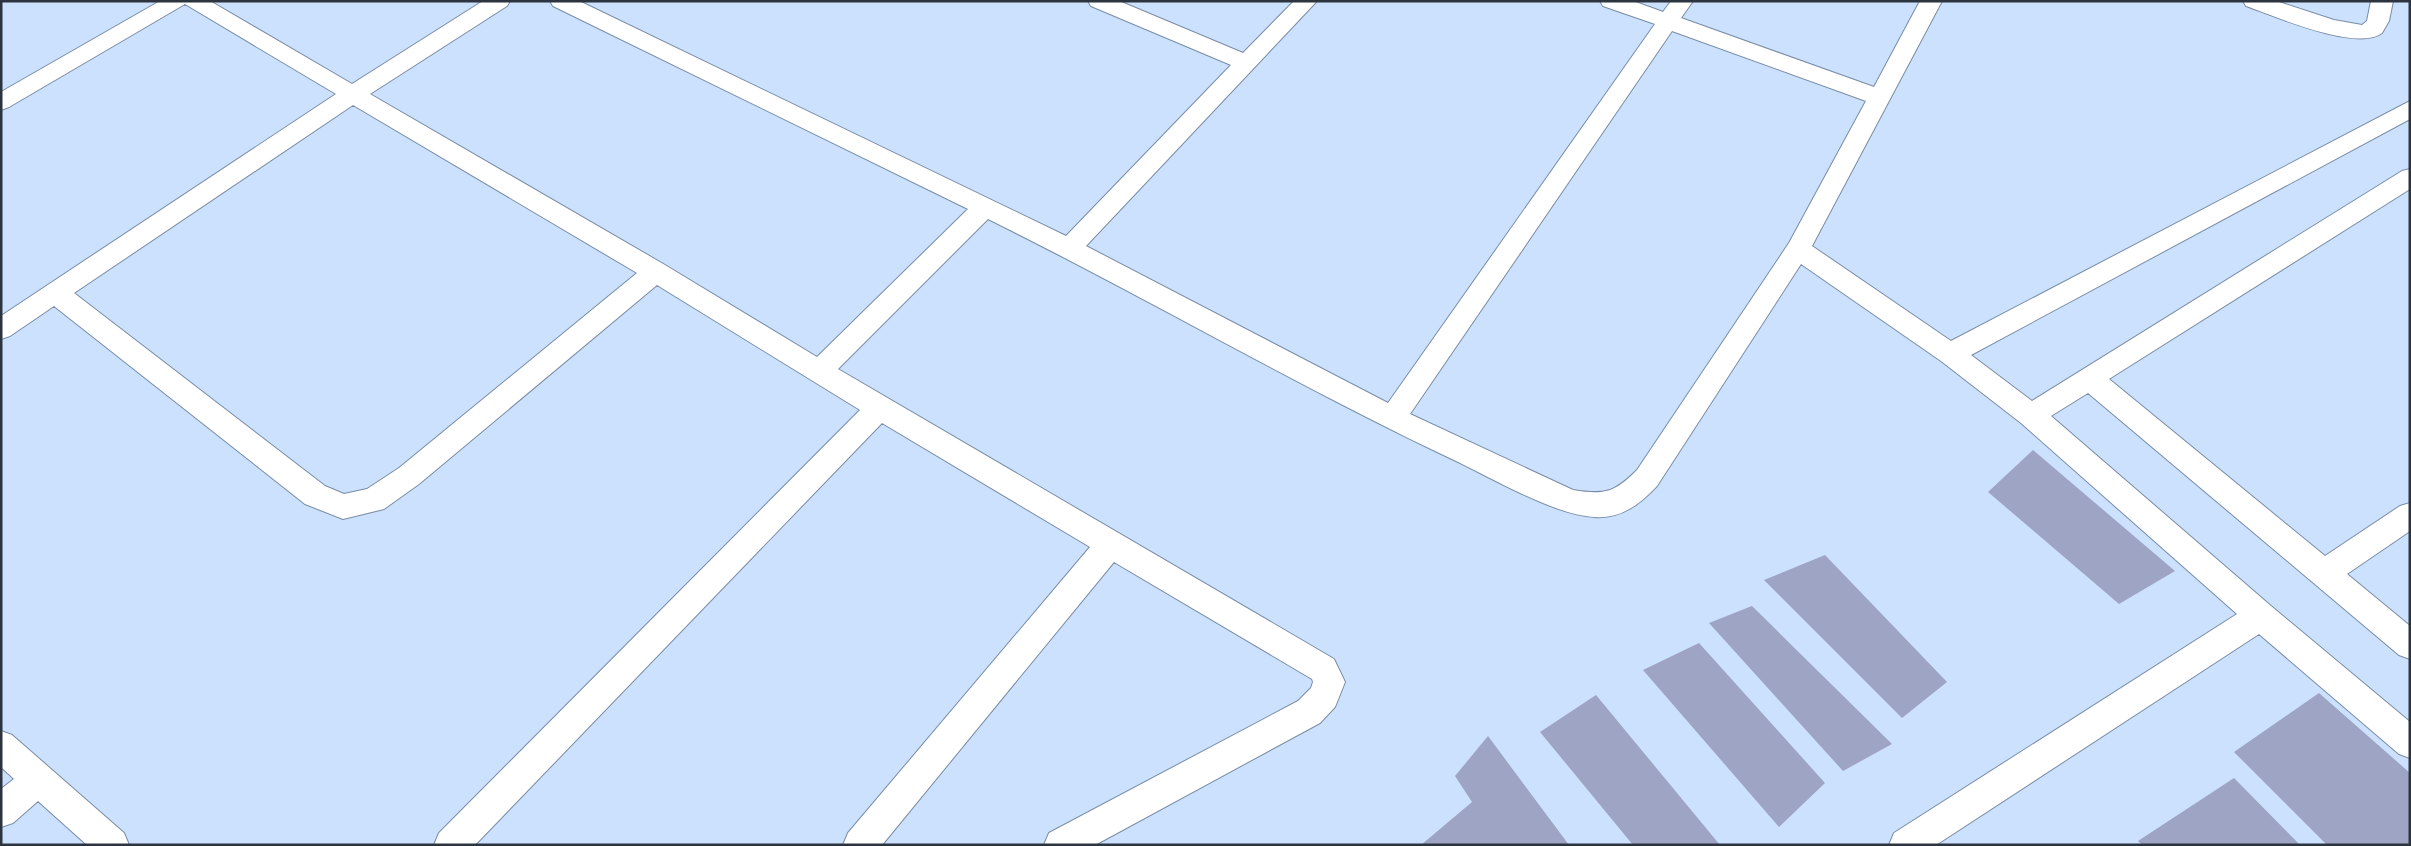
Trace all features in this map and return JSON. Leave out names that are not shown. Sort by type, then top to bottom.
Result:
[{"type":"street","points":[[1,102],[176,1]]},
{"type":"street","points":[[194,1],[656,272],[879,408],[1323,669],[1329,682],[1324,697],[1309,712],[1061,845]]},
{"type":"street","points":[[1,329],[353,94],[499,1]]},
{"type":"street","points":[[561,1],[1069,248],[1392,418],[1569,501],[1597,507],[1614,504],[1633,494],[1647,478],[1798,249],[1931,1]]},
{"type":"street","points":[[1099,1],[1246,63]]},
{"type":"street","points":[[1069,248],[1306,1]]},
{"type":"street","points":[[1611,1],[1878,97]]},
{"type":"street","points":[[1392,418],[1682,1]]},
{"type":"street","points":[[2254,1],[2343,30],[2362,32],[2372,30],[2378,22],[2382,1]]},
{"type":"street","points":[[1950,354],[2410,109]]},
{"type":"street","points":[[2031,415],[2410,177]]},
{"type":"street","points":[[819,371],[986,208]]},
{"type":"street","points":[[1798,249],[1950,354],[2031,415],[2260,616],[2410,743]]},
{"type":"street","points":[[55,293],[315,495],[343,507],[374,500],[408,476],[656,272]]},
{"type":"street","points":[[2090,379],[2410,645]]},
{"type":"street","points":[[451,845],[879,408]]},
{"type":"street","points":[[2324,573],[2410,515]]},
{"type":"street","points":[[860,845],[1110,545]]},
{"type":"street","points":[[1906,845],[2260,616]]},
{"type":"street","points":[[1,746],[112,845]]},
{"type":"street","points":[[1,811],[39,779]]},
{"type":"building","points":[[2033,450],[2175,571],[2119,604],[1988,492]]},
{"type":"building","points":[[1825,555],[1947,682],[1902,718],[1764,580]]},
{"type":"building","points":[[1752,606],[1892,744],[1843,771],[1709,623]]},
{"type":"building","points":[[1699,643],[1825,783],[1779,827],[1643,670]]},
{"type":"building","points":[[2319,693],[2410,773],[2410,845],[2327,845],[2234,752]]},
{"type":"building","points":[[1596,695],[1720,845],[1633,845],[1540,732]]},
{"type":"building","points":[[1488,736],[1569,845],[1421,845],[1472,802],[1455,776]]},
{"type":"building","points":[[2234,778],[2300,845],[2142,845],[2138,841]]}]
